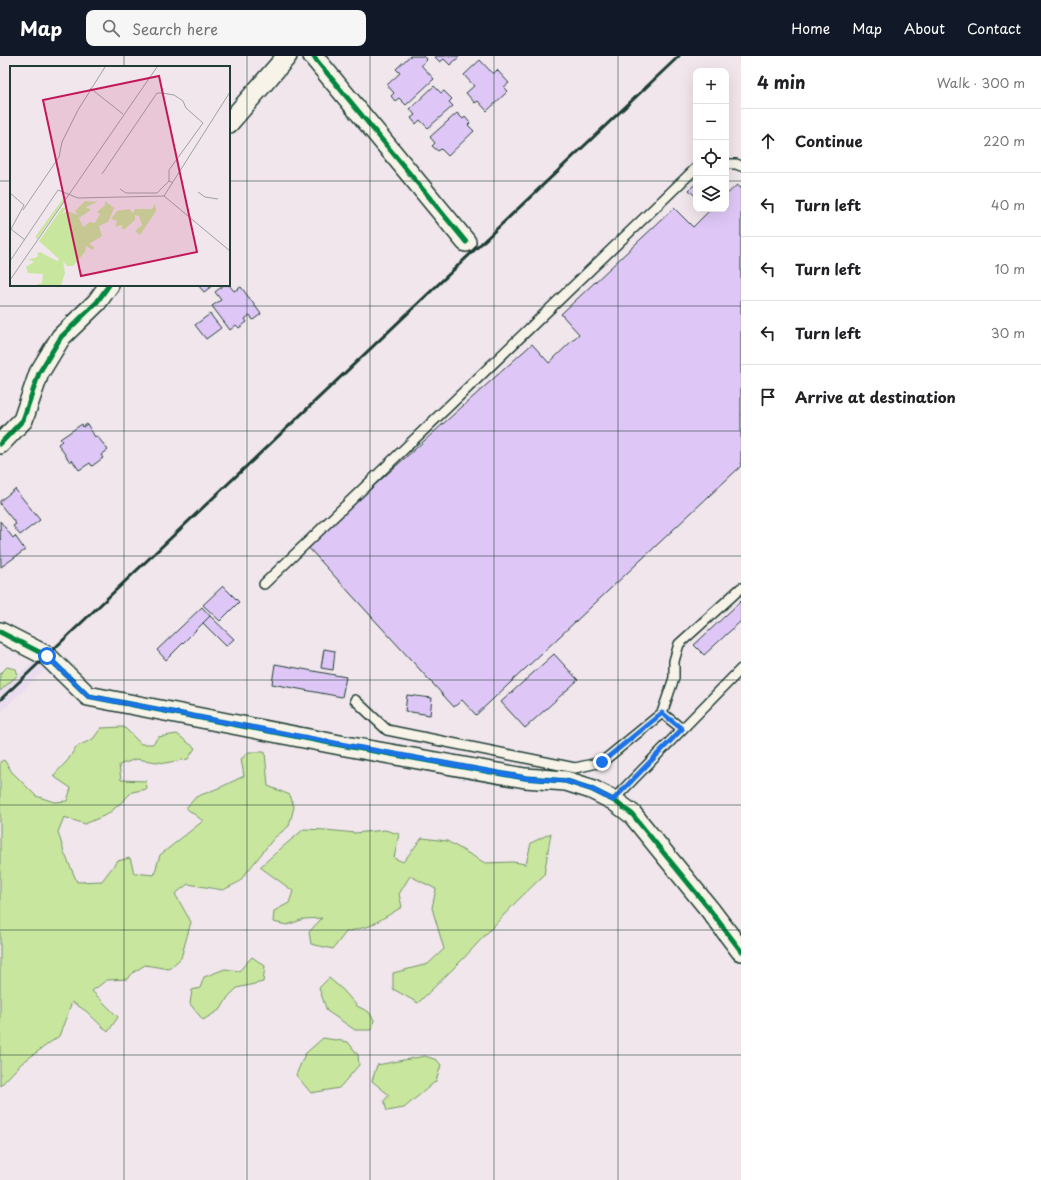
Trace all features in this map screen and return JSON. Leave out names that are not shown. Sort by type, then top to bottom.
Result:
[{"type":"street","points":[[230,122],[287,56]]},
{"type":"street","points":[[313,56],[466,242]]},
{"type":"street","points":[[0,444],[22,420],[39,372],[61,337],[97,302],[109,286]]},
{"type":"street","points":[[0,632],[47,656],[88,696],[363,749],[526,778],[566,781],[591,789],[613,800],[632,814],[710,910],[741,951]]},
{"type":"lane","points":[[729,164],[741,166]]},
{"type":"lane","points":[[264,584],[693,171]]},
{"type":"lane","points":[[355,700],[387,730],[575,768],[602,762],[662,713],[674,678],[674,661],[679,644],[741,588]]},
{"type":"lane","points":[[613,800],[741,669]]},
{"type":"lane","points":[[662,713],[682,729]]},
{"type":"shaded area","points":[[35,660],[51,664],[0,713],[0,691]]},
{"type":"green space","points":[[7,667],[16,669],[18,675],[0,691],[0,674]]},
{"type":"green space","points":[[124,727],[141,744],[153,744],[158,737],[177,734],[195,748],[188,759],[165,763],[136,759],[119,765],[121,780],[146,781],[147,789],[132,792],[108,814],[85,824],[64,817],[58,832],[64,852],[77,882],[102,881],[117,861],[130,858],[134,873],[154,875],[160,855],[203,821],[186,808],[196,797],[244,776],[241,759],[249,752],[265,752],[268,786],[290,795],[294,807],[289,826],[274,838],[239,882],[223,890],[188,884],[175,894],[191,922],[181,958],[169,969],[145,965],[134,972],[127,979],[107,980],[92,991],[118,1017],[108,1032],[86,1011],[72,1002],[59,1036],[22,1063],[0,1086],[0,762],[4,760],[12,772],[36,796],[54,802],[67,801],[71,788],[53,776],[68,760],[76,747],[93,739],[101,728]]},
{"type":"green space","points":[[304,829],[355,833],[385,830],[399,834],[394,858],[403,862],[422,838],[447,841],[485,863],[513,862],[526,864],[531,843],[551,833],[544,875],[418,1003],[393,989],[393,973],[428,964],[444,949],[432,908],[436,889],[410,876],[399,894],[402,907],[370,926],[346,932],[333,949],[311,944],[309,932],[322,918],[304,919],[287,925],[273,922],[274,911],[289,903],[293,891],[260,867]]},
{"type":"green space","points":[[252,957],[265,966],[263,982],[237,988],[228,997],[221,1009],[203,1020],[190,1004],[192,990],[200,988],[204,977],[225,969],[239,971]]},
{"type":"green space","points":[[329,978],[343,990],[357,1006],[369,1012],[374,1020],[372,1030],[355,1030],[327,1011],[319,988]]},
{"type":"green space","points":[[323,1038],[348,1042],[358,1055],[359,1065],[339,1088],[311,1093],[296,1075],[305,1054]]},
{"type":"green space","points":[[425,1056],[437,1060],[441,1065],[436,1081],[404,1108],[387,1111],[384,1101],[389,1095],[372,1081],[377,1065]]},
{"type":"building","points":[[410,56],[423,56],[427,60],[421,65],[434,79],[406,105],[399,98],[395,101],[391,96],[394,93],[387,85],[400,73],[396,69]]},
{"type":"building","points":[[434,56],[460,56],[450,65],[444,59],[440,62]]},
{"type":"building","points":[[480,60],[493,74],[497,70],[509,83],[504,87],[508,91],[487,111],[478,101],[475,103],[466,93],[474,86],[464,75]]},
{"type":"building","points":[[434,86],[441,93],[444,91],[452,99],[449,102],[453,106],[428,128],[420,120],[416,124],[411,118],[415,115],[410,109]]},
{"type":"building","points":[[457,113],[463,119],[465,117],[470,123],[468,125],[474,131],[448,156],[441,149],[438,151],[432,146],[435,143],[430,137]]},
{"type":"building","points":[[737,185],[741,188],[741,466],[476,715],[462,700],[454,707],[307,546],[532,344],[549,363],[579,334],[561,314],[674,208],[693,227],[708,212],[729,212],[729,192]]},
{"type":"building","points":[[693,186],[693,194],[689,190]]},
{"type":"building","points":[[199,286],[212,286],[204,292]]},
{"type":"building","points":[[223,286],[230,286],[234,291],[241,287],[261,314],[253,320],[250,315],[245,319],[247,322],[239,328],[236,325],[230,330],[212,306],[221,300],[215,292]]},
{"type":"building","points":[[210,314],[221,328],[206,339],[195,325]]},
{"type":"building","points":[[82,424],[83,427],[87,424],[95,437],[97,436],[108,450],[101,455],[103,458],[92,466],[90,463],[79,470],[72,460],[70,462],[58,444],[62,441],[60,439]]},
{"type":"building","points":[[15,489],[40,520],[20,535],[13,526],[16,524],[0,504],[0,501]]},
{"type":"building","points":[[0,521],[13,538],[15,536],[25,550],[1,567]]},
{"type":"building","points":[[223,586],[239,602],[220,621],[203,605]]},
{"type":"building","points":[[741,601],[741,621],[704,655],[694,645]]},
{"type":"building","points":[[202,607],[210,616],[166,660],[157,650]]},
{"type":"building","points":[[210,616],[234,639],[226,646],[203,623]]},
{"type":"building","points":[[324,649],[335,651],[333,670],[321,668]]},
{"type":"building","points":[[554,654],[578,680],[525,728],[501,702]]},
{"type":"building","points":[[275,664],[346,677],[342,697],[272,684]]},
{"type":"building","points":[[407,695],[432,698],[430,715],[405,711]]},
{"type":"railway","points":[[0,700],[679,56]]},
{"type":"cycle path","points":[[313,56],[466,242]]},
{"type":"cycle path","points":[[0,444],[23,420],[39,373],[61,337],[97,302],[108,286]]},
{"type":"cycle path","points":[[0,632],[47,656],[88,696],[340,745],[525,778],[566,781],[591,789],[613,800],[632,814],[710,910],[741,951]]},
{"type":"route","points":[[47,656],[88,696],[526,778],[566,781],[591,789],[613,800],[682,729],[662,713],[602,762]]}]
